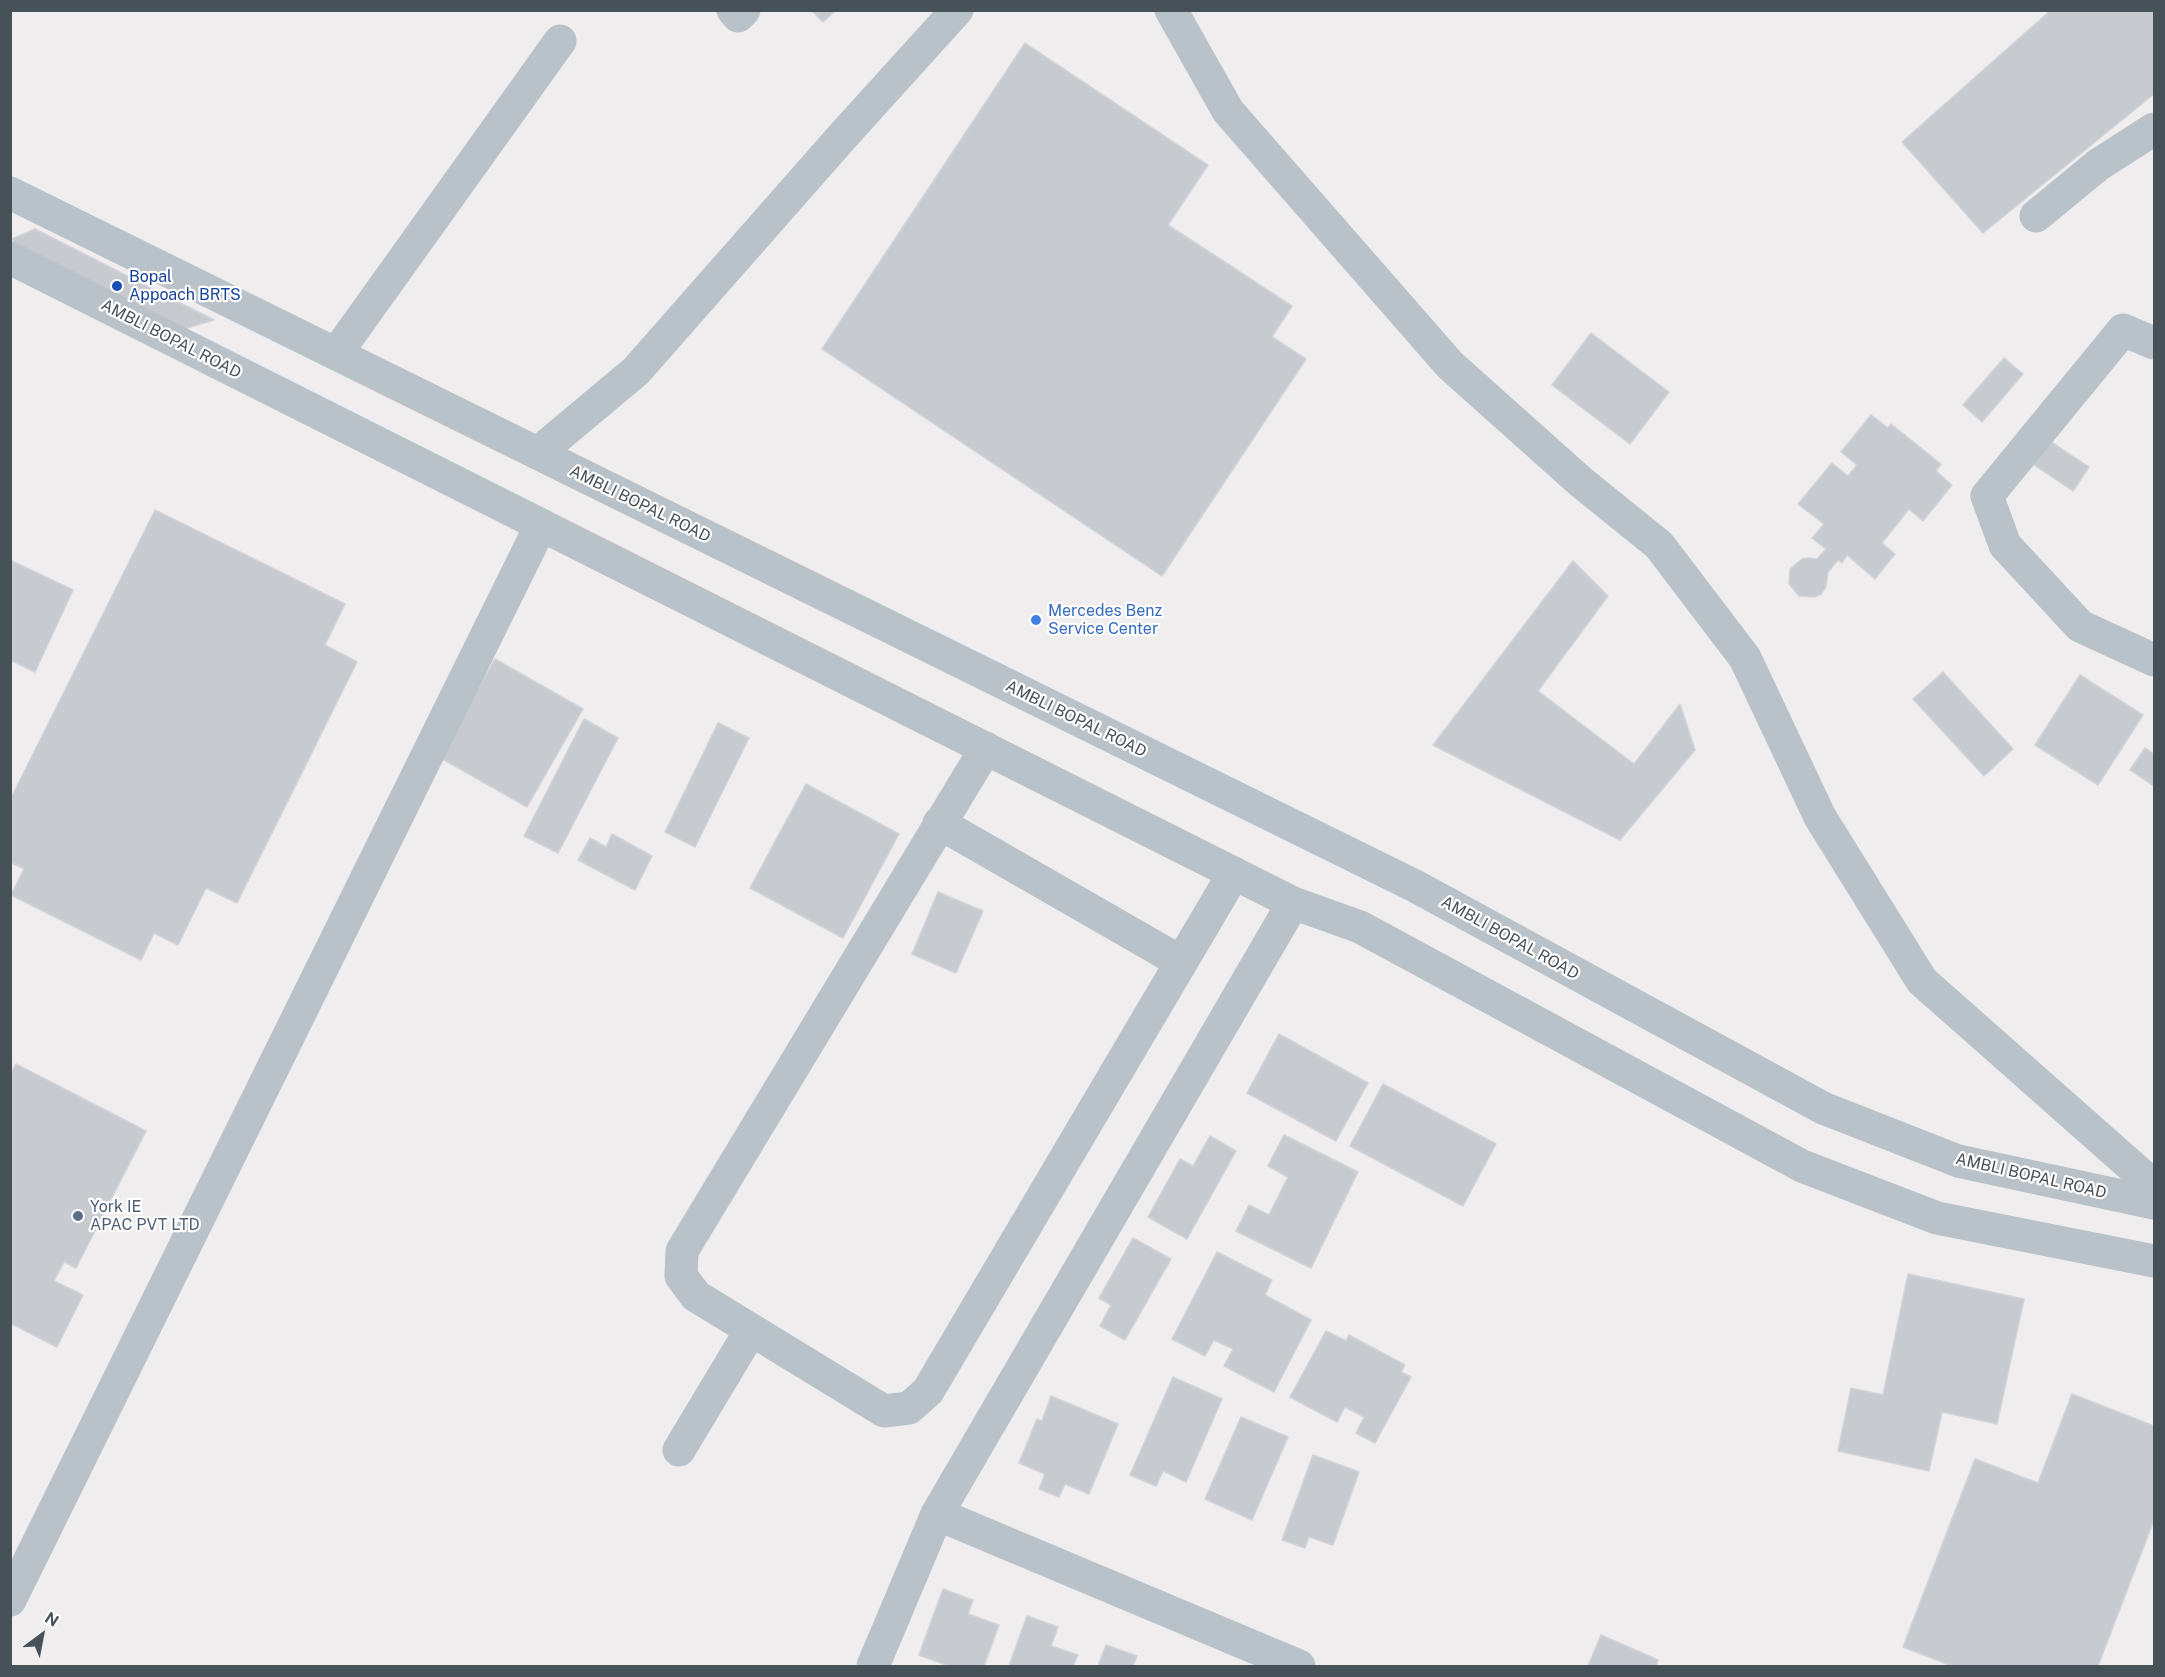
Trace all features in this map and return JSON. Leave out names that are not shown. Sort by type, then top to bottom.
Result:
[{"type":"street","points":[[733,10],[738,16],[744,10]]},
{"type":"street","points":[[538,453],[636,371],[957,10]]},
{"type":"street","points":[[1171,10],[1228,111],[1450,365],[1581,482],[1659,546],[1745,658],[1820,817],[1922,981],[2154,1186]]},
{"type":"street","points":[[336,354],[560,41]]},
{"type":"street","points":[[2036,216],[2098,165],[2154,129]]},
{"type":"street","name":"AMBLI BOPAL ROAD","points":[[10,193],[1415,886],[1823,1108],[1958,1161],[2154,1203]]},
{"type":"street","name":"AMBLI BOPAL ROAD","points":[[10,258],[1293,903],[1360,927],[1802,1166],[1937,1218],[2154,1262]]},
{"type":"street","points":[[2154,343],[2123,330],[1987,496],[2005,546],[2080,626],[2154,660]]},
{"type":"street","points":[[10,1600],[541,525]]},
{"type":"street","points":[[986,748],[682,1251],[681,1276],[696,1296],[884,1411],[909,1408],[928,1390],[1234,873]]},
{"type":"street","points":[[939,823],[1182,962]]},
{"type":"street","points":[[873,1666],[937,1514],[1293,903]]},
{"type":"street","points":[[679,1450],[751,1330]]},
{"type":"street","points":[[937,1514],[1299,1666]]},
{"type":"building","points":[[811,10],[836,10],[823,22]]},
{"type":"building","points":[[2051,10],[2154,10],[2154,94],[1983,233],[1902,142]]},
{"type":"building","points":[[1025,43],[1208,165],[1168,225],[1292,306],[1272,337],[1306,359],[1162,576],[822,349]]},
{"type":"building","name":"Bopal Appoach BRTS","points":[[35,229],[214,320],[177,331],[19,252],[12,239]]},
{"type":"building","points":[[1591,333],[1669,392],[1630,444],[1552,385]]},
{"type":"building","points":[[2004,358],[2023,374],[1982,422],[1963,405]]},
{"type":"building","points":[[1871,415],[1888,428],[1891,424],[1941,464],[1936,471],[1952,485],[1923,521],[1909,509],[1882,543],[1895,554],[1875,579],[1847,555],[1842,563],[1838,560],[1828,572],[1826,587],[1821,594],[1815,597],[1799,596],[1789,584],[1790,569],[1802,559],[1817,559],[1826,549],[1812,538],[1824,524],[1798,504],[1832,463],[1848,476],[1857,465],[1841,452]]},
{"type":"building","points":[[2041,435],[2089,467],[2073,491],[2025,459]]},
{"type":"building","points":[[155,510],[345,604],[325,645],[357,662],[237,903],[206,888],[178,945],[154,933],[141,960],[11,895],[24,869],[10,862],[10,800]]},
{"type":"building","points":[[10,560],[73,590],[35,672],[10,660]]},
{"type":"building","points":[[1573,561],[1608,596],[1538,691],[1634,764],[1680,704],[1695,750],[1620,840],[1433,745]]},
{"type":"building","points":[[495,659],[583,709],[527,807],[439,757]]},
{"type":"building","points":[[1943,672],[2013,749],[1984,776],[1913,699]]},
{"type":"building","points":[[2080,675],[2143,715],[2098,785],[2035,745]]},
{"type":"building","points":[[584,719],[618,738],[558,853],[524,836]]},
{"type":"building","points":[[718,723],[749,738],[695,847],[665,832]]},
{"type":"building","points":[[2145,748],[2154,754],[2154,786],[2130,770]]},
{"type":"building","points":[[806,784],[899,834],[843,938],[750,888]]},
{"type":"building","points":[[612,834],[652,856],[635,890],[578,860],[590,838],[606,847]]},
{"type":"building","points":[[938,892],[983,911],[956,973],[912,954]]},
{"type":"building","points":[[1279,1034],[1368,1083],[1336,1141],[1247,1093]]},
{"type":"building","points":[[16,1064],[146,1131],[76,1268],[64,1262],[54,1281],[83,1295],[57,1347],[10,1323],[10,1075]]},
{"type":"building","points":[[1383,1084],[1496,1144],[1463,1206],[1350,1146]]},
{"type":"building","points":[[1284,1135],[1358,1172],[1311,1268],[1236,1231],[1249,1205],[1269,1215],[1288,1177],[1268,1166]]},
{"type":"building","points":[[1210,1136],[1236,1151],[1187,1239],[1148,1217],[1180,1159],[1193,1166]]},
{"type":"building","points":[[1133,1238],[1171,1259],[1125,1340],[1100,1326],[1111,1305],[1099,1298]]},
{"type":"building","points":[[1217,1252],[1272,1280],[1265,1295],[1311,1320],[1274,1392],[1224,1366],[1233,1349],[1214,1340],[1205,1356],[1172,1339]]},
{"type":"building","points":[[1908,1274],[2024,1299],[1997,1424],[1942,1412],[1929,1471],[1838,1451],[1851,1388],[1883,1395]]},
{"type":"building","points":[[1326,1331],[1346,1341],[1349,1335],[1405,1365],[1401,1372],[1411,1377],[1375,1443],[1356,1433],[1364,1417],[1345,1407],[1337,1422],[1290,1397]]},
{"type":"building","points":[[1173,1377],[1222,1399],[1186,1482],[1163,1471],[1156,1486],[1130,1475]]},
{"type":"building","points":[[2072,1394],[2154,1426],[2154,1520],[2098,1666],[1952,1666],[1903,1647],[1975,1459],[2038,1483]]},
{"type":"building","points":[[1051,1396],[1118,1424],[1089,1494],[1065,1484],[1059,1497],[1039,1489],[1045,1474],[1019,1463],[1037,1419],[1042,1421]]},
{"type":"building","points":[[1241,1417],[1288,1437],[1252,1520],[1205,1499]]},
{"type":"building","points":[[1313,1455],[1359,1472],[1333,1545],[1309,1537],[1305,1548],[1282,1540]]},
{"type":"building","points":[[943,1589],[973,1600],[968,1614],[999,1625],[984,1666],[949,1666],[919,1655]]},
{"type":"building","points":[[1027,1616],[1058,1627],[1051,1646],[1078,1655],[1073,1666],[1009,1666]]},
{"type":"building","points":[[1601,1635],[1658,1660],[1656,1666],[1588,1666]]},
{"type":"building","points":[[1106,1645],[1137,1656],[1133,1666],[1098,1666]]},
{"type":"place","name":"Bopal Appoach BRTS","points":[[117,286]]},
{"type":"place","name":"Mercedes Benz Service Center","points":[[1036,620]]},
{"type":"place","name":"York IE APAC PVT LTD","points":[[78,1216]]}]
